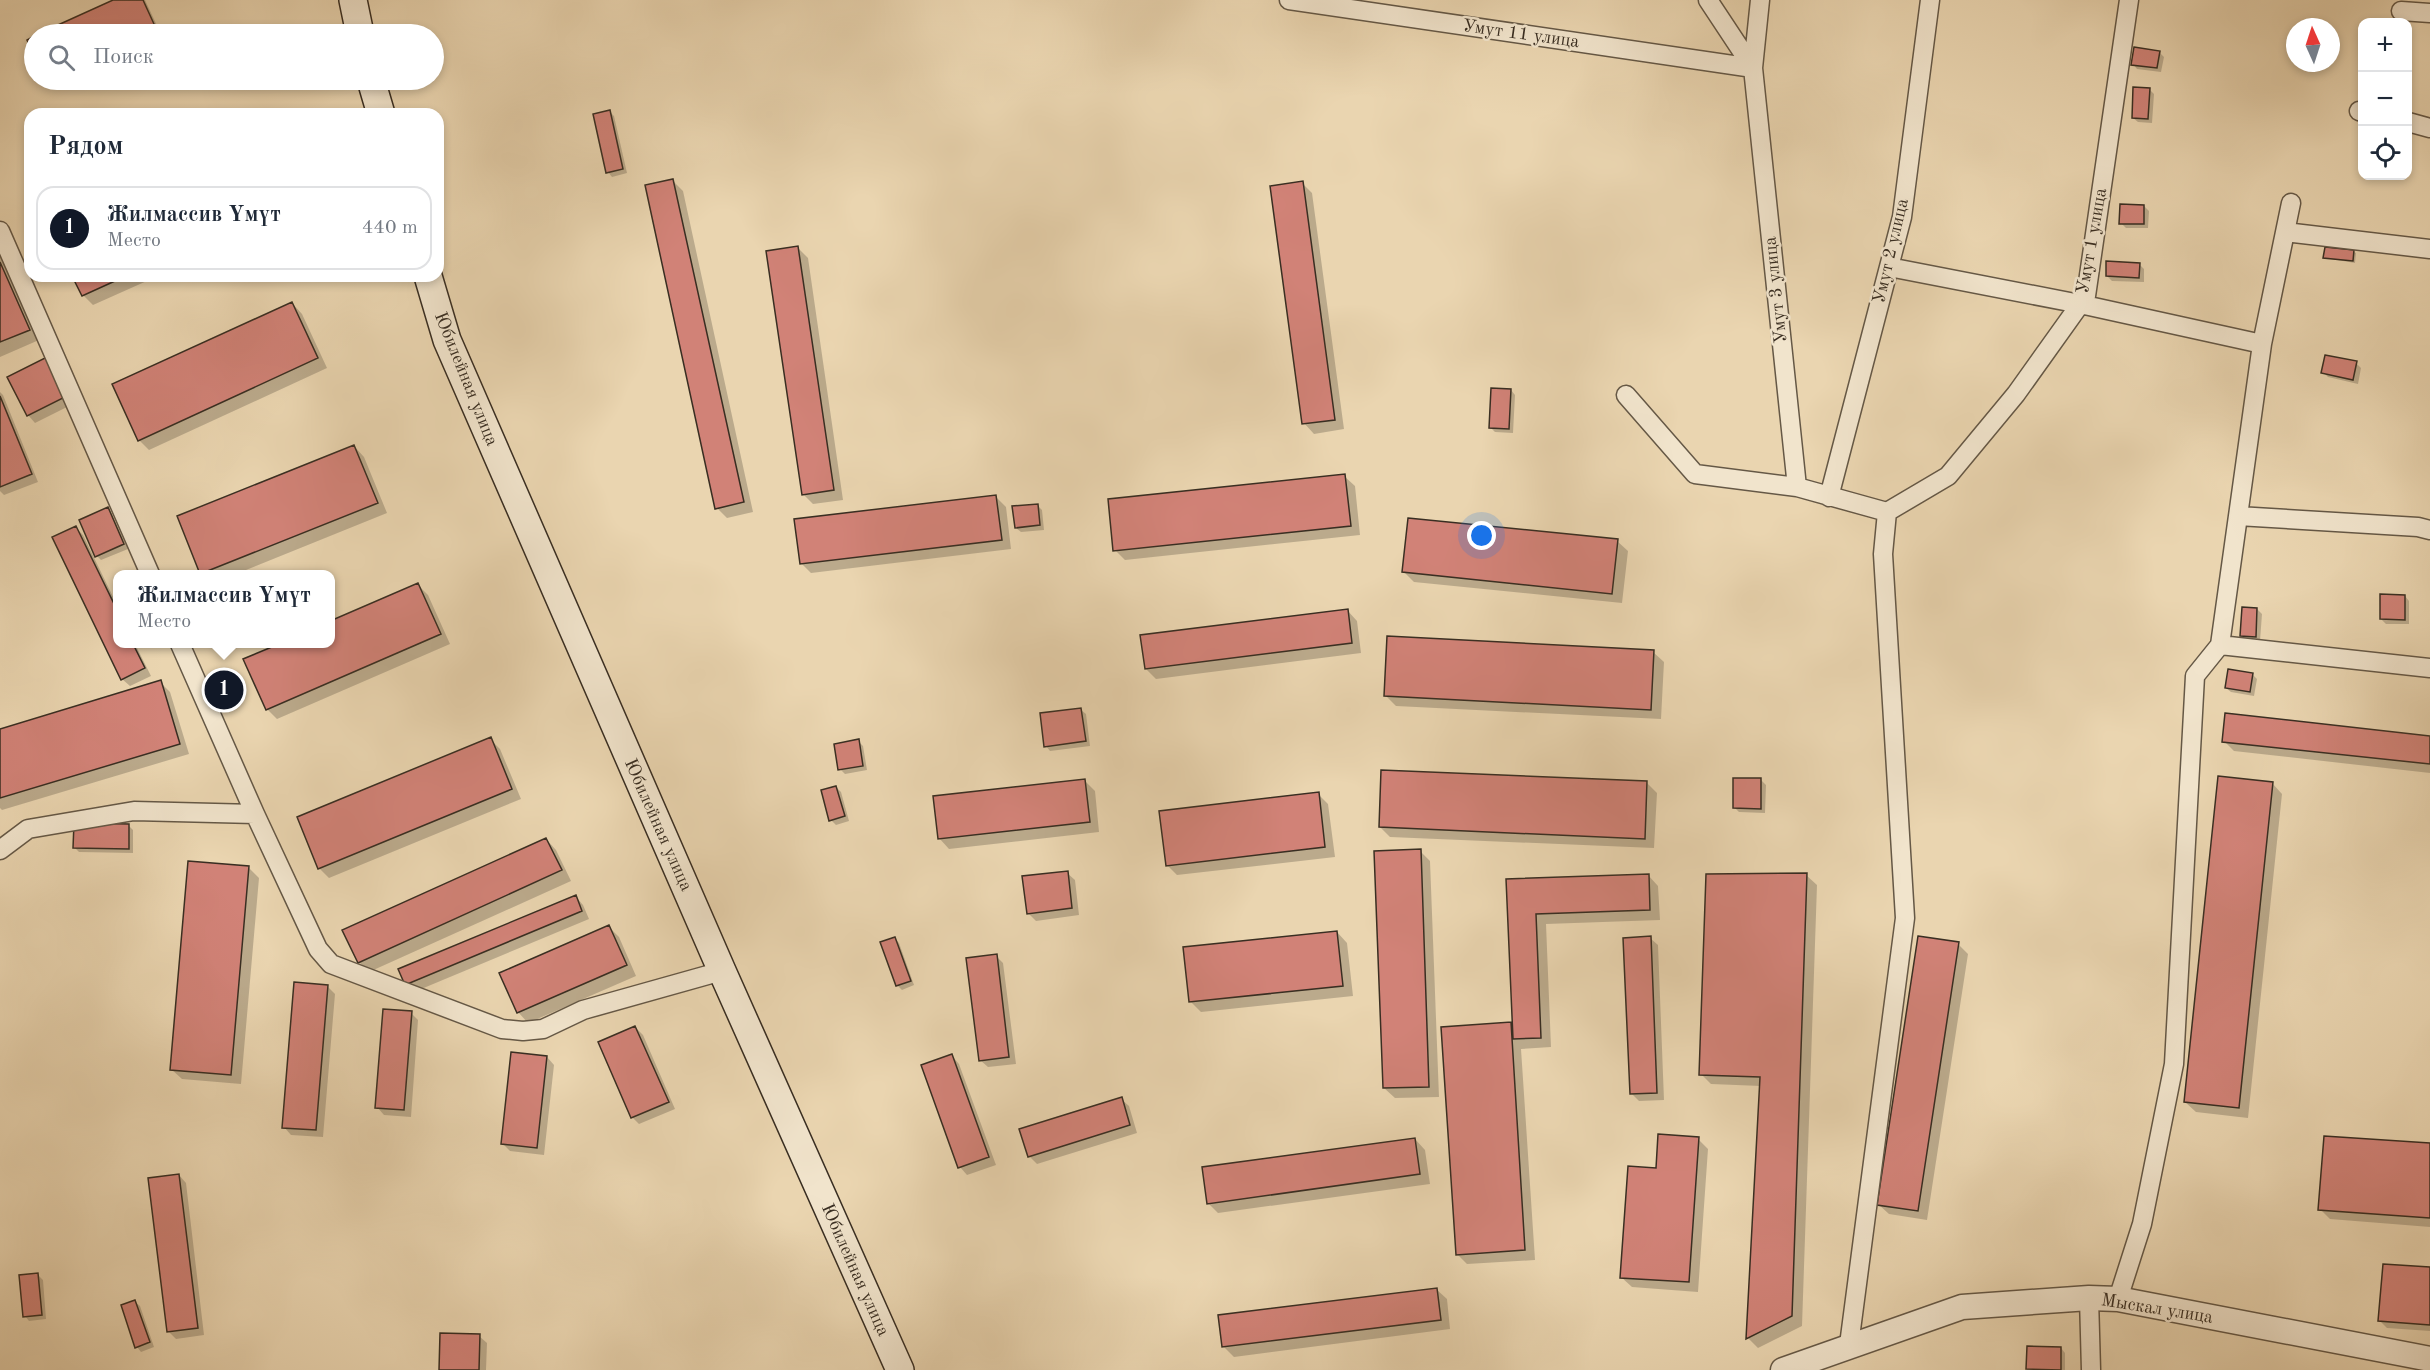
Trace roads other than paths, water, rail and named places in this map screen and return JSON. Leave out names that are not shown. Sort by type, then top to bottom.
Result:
[{"type":"main road","points":[[353,0],[358,24]]},
{"type":"main road","points":[[374,90],[379,108]]},
{"type":"main road","name":"Юбилейная улица","points":[[430,282],[447,340],[722,970],[900,1370]]},
{"type":"street","name":"Умут 11 улица","points":[[1289,0],[1753,68]]},
{"type":"street","points":[[1708,0],[1753,68]]},
{"type":"street","name":"Умут 3 улица","points":[[1760,0],[1753,68],[1797,487]]},
{"type":"street","name":"Умут 2 улица","points":[[1829,497],[1902,217],[1930,0]]},
{"type":"street","name":"Умут 1 улица","points":[[1887,512],[1948,476],[2016,394],[2086,297],[2129,0]]},
{"type":"street","points":[[2401,11],[2430,13]]},
{"type":"street","points":[[2412,123],[2430,128]]},
{"type":"street","points":[[2118,1299],[2142,1224],[2174,1064],[2195,676],[2220,645],[2262,344],[2291,203]]},
{"type":"street","points":[[0,231],[148,570]]},
{"type":"street","points":[[2285,232],[2430,249]]},
{"type":"street","points":[[1888,267],[2080,304],[2262,344]]},
{"type":"street","points":[[1626,394],[1695,474],[1797,487],[1887,512],[1883,554],[1905,918],[1849,1345]]},
{"type":"street","points":[[2238,516],[2418,527],[2430,530]]},
{"type":"street","points":[[2220,645],[2430,668]]},
{"type":"street","points":[[182,648],[318,949],[331,964],[502,1029],[523,1031],[543,1029],[583,1010],[722,970]]},
{"type":"street","points":[[0,850],[28,829],[134,811],[255,814]]},
{"type":"street","points":[[2089,1298],[2091,1370]]},
{"type":"street","name":"Мыскал улица","points":[[1783,1370],[1962,1307],[2089,1298],[2118,1299],[2430,1359]]},
{"type":"place","name":"Жилмассив Үмүт","points":[[224,690]]}]
